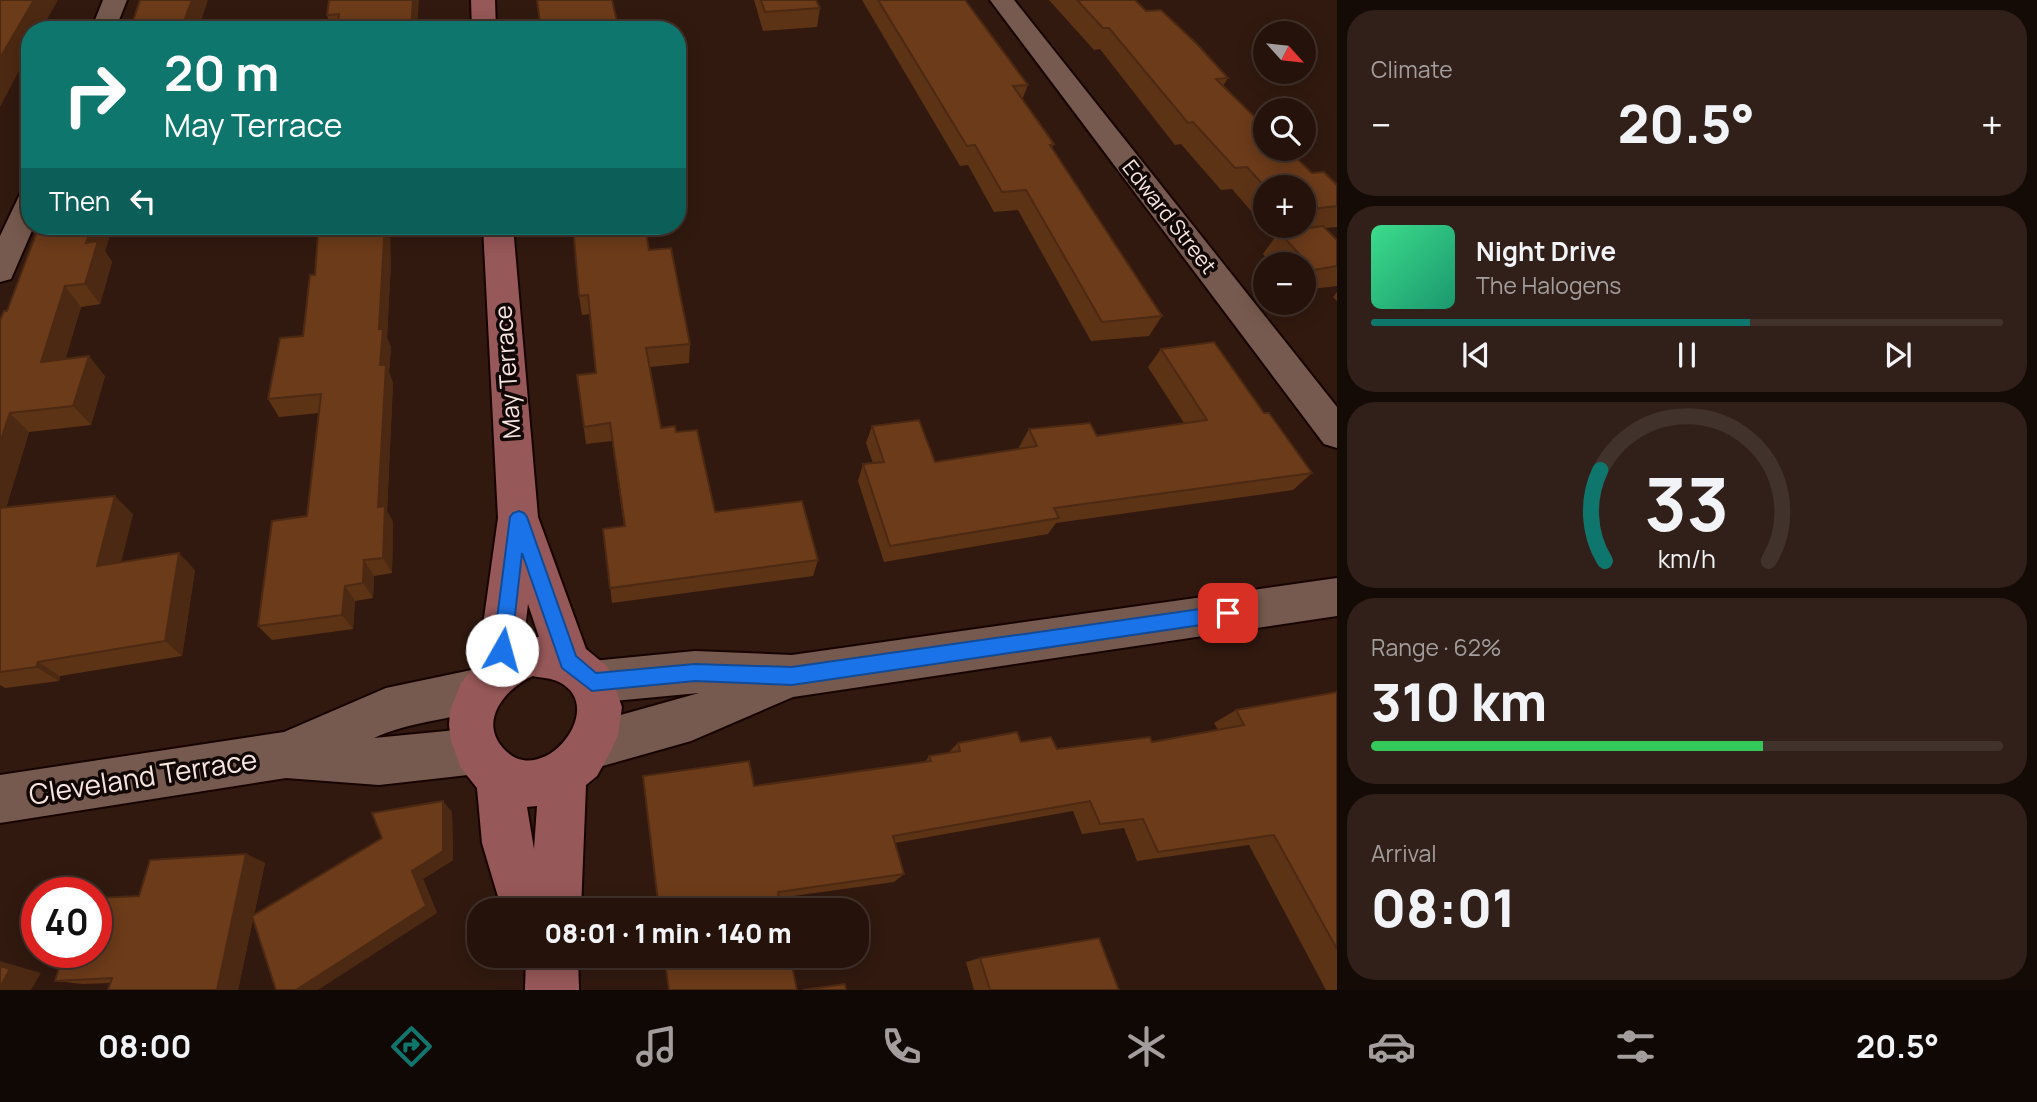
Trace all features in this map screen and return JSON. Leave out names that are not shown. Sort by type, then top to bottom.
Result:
[{"type":"street","points":[[107,21],[115,0]]},
{"type":"street","points":[[483,0],[484,21]]},
{"type":"street","name":"Edward Street","points":[[1002,0],[1337,434]]},
{"type":"street","points":[[0,271],[21,222]]},
{"type":"street","name":"May Terrace","points":[[490,680],[519,517],[499,235]]},
{"type":"street","name":"May Terrace","points":[[519,517],[580,672]]},
{"type":"street","points":[[580,672],[695,672],[792,676],[1337,597]]},
{"type":"street","points":[[524,898],[507,843],[488,763],[471,731],[473,709],[490,680],[516,661],[533,656],[552,656],[580,672],[598,697],[601,713],[578,760],[557,898]]},
{"type":"street","points":[[488,763],[520,782],[542,782],[578,760],[691,719],[792,676]]},
{"type":"street","name":"Cleveland Terrace","points":[[286,755],[386,710],[490,680]]},
{"type":"street","name":"Cleveland Terrace","points":[[0,799],[286,755],[379,762],[488,763]]},
{"type":"building","points":[[0,0],[34,0],[21,21],[0,58]]},
{"type":"building","points":[[140,0],[192,0],[184,21],[133,21]]},
{"type":"building","points":[[329,0],[413,0],[412,21],[338,21],[339,14],[327,15]]},
{"type":"building","points":[[537,0],[612,0],[617,21],[540,21]]},
{"type":"building","points":[[761,0],[816,0],[820,8],[765,12]]},
{"type":"building","points":[[878,0],[965,0],[1028,85],[1013,86],[1054,144],[1050,145],[1162,316],[1102,322],[1026,190],[1002,192],[975,145],[967,146]]},
{"type":"building","points":[[1077,0],[1135,0],[1146,11],[1161,10],[1228,78],[1216,79],[1253,115],[1253,161],[1300,161],[1312,173],[1324,172],[1337,185],[1337,206],[1316,209],[1316,175],[1254,175],[1247,167],[1235,168],[1193,122],[1188,123],[1109,28],[1103,28]]},
{"type":"building","points":[[1323,226],[1337,240],[1337,266],[1316,270],[1316,252],[1297,252],[1285,238],[1316,238],[1316,227]]},
{"type":"building","points":[[36,235],[89,235],[86,243],[98,241],[85,284],[65,286],[41,362],[89,356],[73,406],[10,413],[0,442],[0,320],[4,311],[7,311]]},
{"type":"building","points":[[318,235],[384,235],[379,329],[383,329],[380,365],[386,365],[378,507],[385,506],[383,558],[364,560],[363,583],[345,586],[342,615],[258,626],[272,521],[307,516],[321,394],[268,399],[280,338],[303,336],[310,275],[315,275]]},
{"type":"building","points":[[574,235],[646,235],[649,250],[671,248],[690,344],[646,348],[661,428],[675,426],[676,432],[697,430],[715,512],[802,501],[818,560],[610,588],[603,529],[625,526],[610,423],[584,427],[577,375],[596,373],[588,295],[579,296]]},
{"type":"building","points":[[1214,342],[1264,413],[1269,413],[1312,473],[1054,508],[1059,518],[890,546],[863,464],[884,462],[872,426],[919,420],[935,462],[1037,446],[1029,429],[1090,423],[1097,436],[1207,420],[1161,349]]},
{"type":"building","points":[[115,496],[97,566],[179,553],[165,641],[38,662],[36,667],[0,672],[0,508]]},
{"type":"building","points":[[1337,692],[1337,949],[1274,835],[1158,852],[1143,819],[1100,824],[1090,801],[893,836],[904,874],[778,892],[779,898],[658,898],[643,776],[749,761],[754,786],[931,761],[929,756],[960,751],[958,743],[1017,732],[1021,742],[1051,737],[1057,749],[1150,737],[1152,742],[1244,725],[1236,710]]},
{"type":"building","points":[[443,801],[443,851],[412,871],[426,906],[296,990],[276,990],[252,916],[382,838],[372,813]]},
{"type":"building","points":[[246,854],[217,990],[108,990],[112,978],[55,981],[59,968],[112,968],[112,897],[139,896],[150,860]]},
{"type":"building","points":[[1099,938],[1119,990],[990,990],[980,958]]},
{"type":"building","points":[[0,966],[10,969],[0,987]]},
{"type":"building","points":[[666,968],[792,968],[797,990],[669,990]]},
{"type":"building","points":[[845,984],[846,990],[803,990]]},
{"type":"route","points":[[502,650],[519,517],[569,662],[592,682],[695,672],[792,676],[1228,613]]}]
